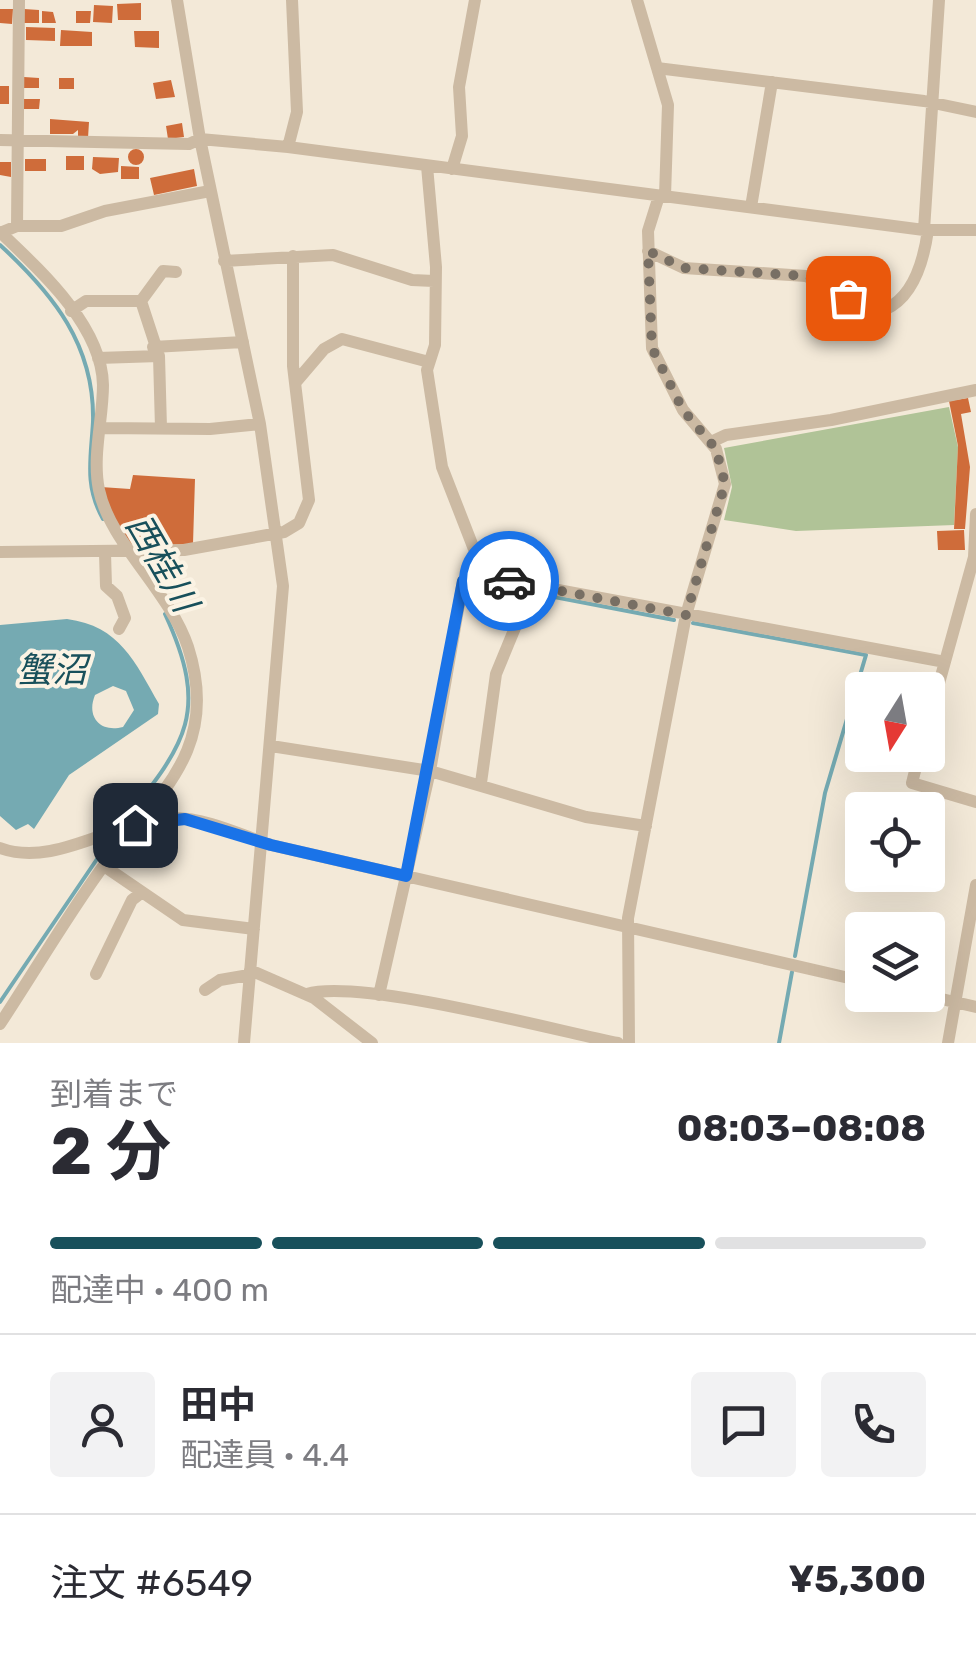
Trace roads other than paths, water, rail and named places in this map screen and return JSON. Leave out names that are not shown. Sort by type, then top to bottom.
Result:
[{"type":"street","points":[[18,226],[20,0]]},
{"type":"street","points":[[177,0],[200,140],[260,424],[277,532],[283,616],[244,1043]]},
{"type":"street","points":[[288,147],[297,112],[292,0]]},
{"type":"street","points":[[452,169],[462,136],[459,87],[475,0]]},
{"type":"street","points":[[630,1043],[628,927],[686,615],[725,491],[719,455],[683,410],[652,348],[648,251],[650,222],[662,196],[668,105],[637,0]]},
{"type":"street","points":[[648,251],[684,268],[806,276],[858,303],[886,308],[899,301],[918,273],[926,230],[939,0]]},
{"type":"street","points":[[657,68],[976,112]]},
{"type":"street","points":[[751,208],[772,82]]},
{"type":"street","points":[[0,140],[189,144],[200,140],[288,147],[926,230],[976,230]]},
{"type":"street","points":[[427,166],[436,345],[428,362],[442,467],[478,562],[478,575]]},
{"type":"street","points":[[0,1024],[104,866],[186,758],[194,730],[196,700],[190,655],[178,620],[110,520],[99,490],[103,379],[94,341],[0,232],[18,226],[61,226],[106,211],[210,191]]},
{"type":"street","points":[[224,262],[333,255],[412,280],[434,282]]},
{"type":"street","points":[[0,552],[194,549],[277,532],[299,523],[309,500],[295,384],[293,256]]},
{"type":"street","points":[[141,301],[163,272],[176,272]]},
{"type":"street","points":[[71,311],[86,302],[141,301]]},
{"type":"street","points":[[141,301],[156,352],[160,428]]},
{"type":"street","points":[[295,384],[324,349],[342,339],[428,362]]},
{"type":"street","points":[[98,358],[244,342]]},
{"type":"street","points":[[711,442],[726,435],[831,420],[976,390]]},
{"type":"street","points":[[102,428],[260,424]]},
{"type":"street","points":[[942,672],[973,577],[976,514]]},
{"type":"street","points":[[108,552],[106,586],[117,596],[125,618],[119,629]]},
{"type":"street","points":[[380,995],[430,771],[463,581],[478,575],[945,662]]},
{"type":"street","points":[[480,783],[496,674],[517,623],[504,580]]},
{"type":"street","points":[[271,746],[430,771],[586,817],[646,826]]},
{"type":"street","points":[[915,772],[912,784],[976,802]]},
{"type":"street","points":[[0,848],[30,854],[138,824],[178,818],[261,842],[845,977]]},
{"type":"street","points":[[104,866],[140,894],[192,923],[254,929]]},
{"type":"street","points":[[948,1043],[976,885]]},
{"type":"street","points":[[96,974],[132,900],[140,894]]},
{"type":"street","points":[[205,990],[220,980],[250,973],[307,994],[372,1043]]},
{"type":"street","points":[[307,994],[324,989],[380,995],[618,1043]]},
{"type":"street","points":[[945,1000],[976,1007]]},
{"type":"water","name":"蟹沼","points":[[67,619],[100,629],[124,648],[159,704],[158,714],[69,775],[34,829],[28,824],[16,830],[0,816],[0,625]],"holes":[[[113,686],[126,691],[134,710],[123,727],[108,728],[97,722],[92,710],[95,695]]]},
{"type":"waterway","name":"西桂川","points":[[0,245],[53,302],[78,345],[92,394],[91,483],[103,519]]},
{"type":"waterway","points":[[518,590],[674,620]]},
{"type":"waterway","name":"西桂川","points":[[124,821],[163,770],[185,726],[187,677],[165,614]]},
{"type":"waterway","points":[[693,623],[866,655],[825,793],[795,956]]},
{"type":"waterway","name":"西桂川","points":[[0,1002],[112,837]]},
{"type":"waterway","points":[[779,1043],[792,972]]}]
